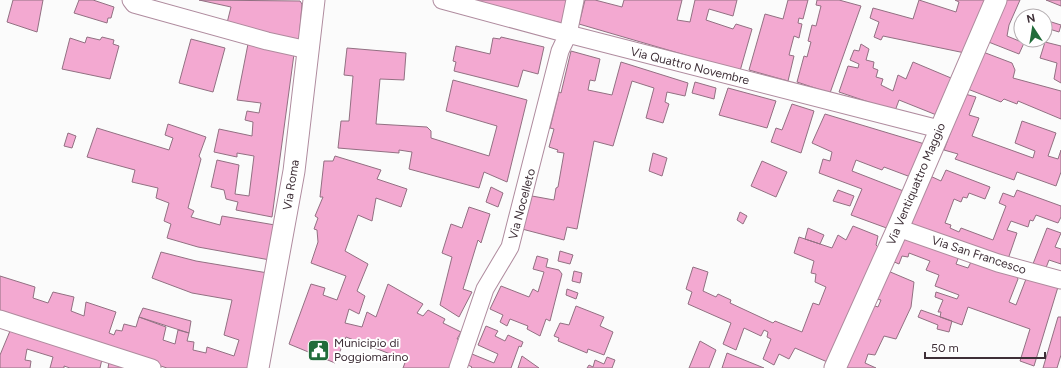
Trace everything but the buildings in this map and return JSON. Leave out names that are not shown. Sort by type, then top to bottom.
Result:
[{"type":"main road","name":"Via Roma","points":[[258,368],[294,171],[314,0]]},
{"type":"main road","name":"Via Ventiquattro Maggio","points":[[835,368],[898,228],[996,0]]},
{"type":"street","points":[[131,0],[134,4],[267,41],[308,50]]},
{"type":"street","name":"Via Quattro Novembre","points":[[442,0],[939,130]]},
{"type":"street","name":"Via Nocelleto","points":[[458,368],[485,289],[510,247],[560,51],[568,34],[575,0]]},
{"type":"street","name":"Via San Francesco","points":[[898,228],[998,263],[1061,280]]},
{"type":"street","points":[[0,319],[152,368]]},
{"type":"place","name":"Municipio di Poggiomarino","points":[[319,350]]}]
